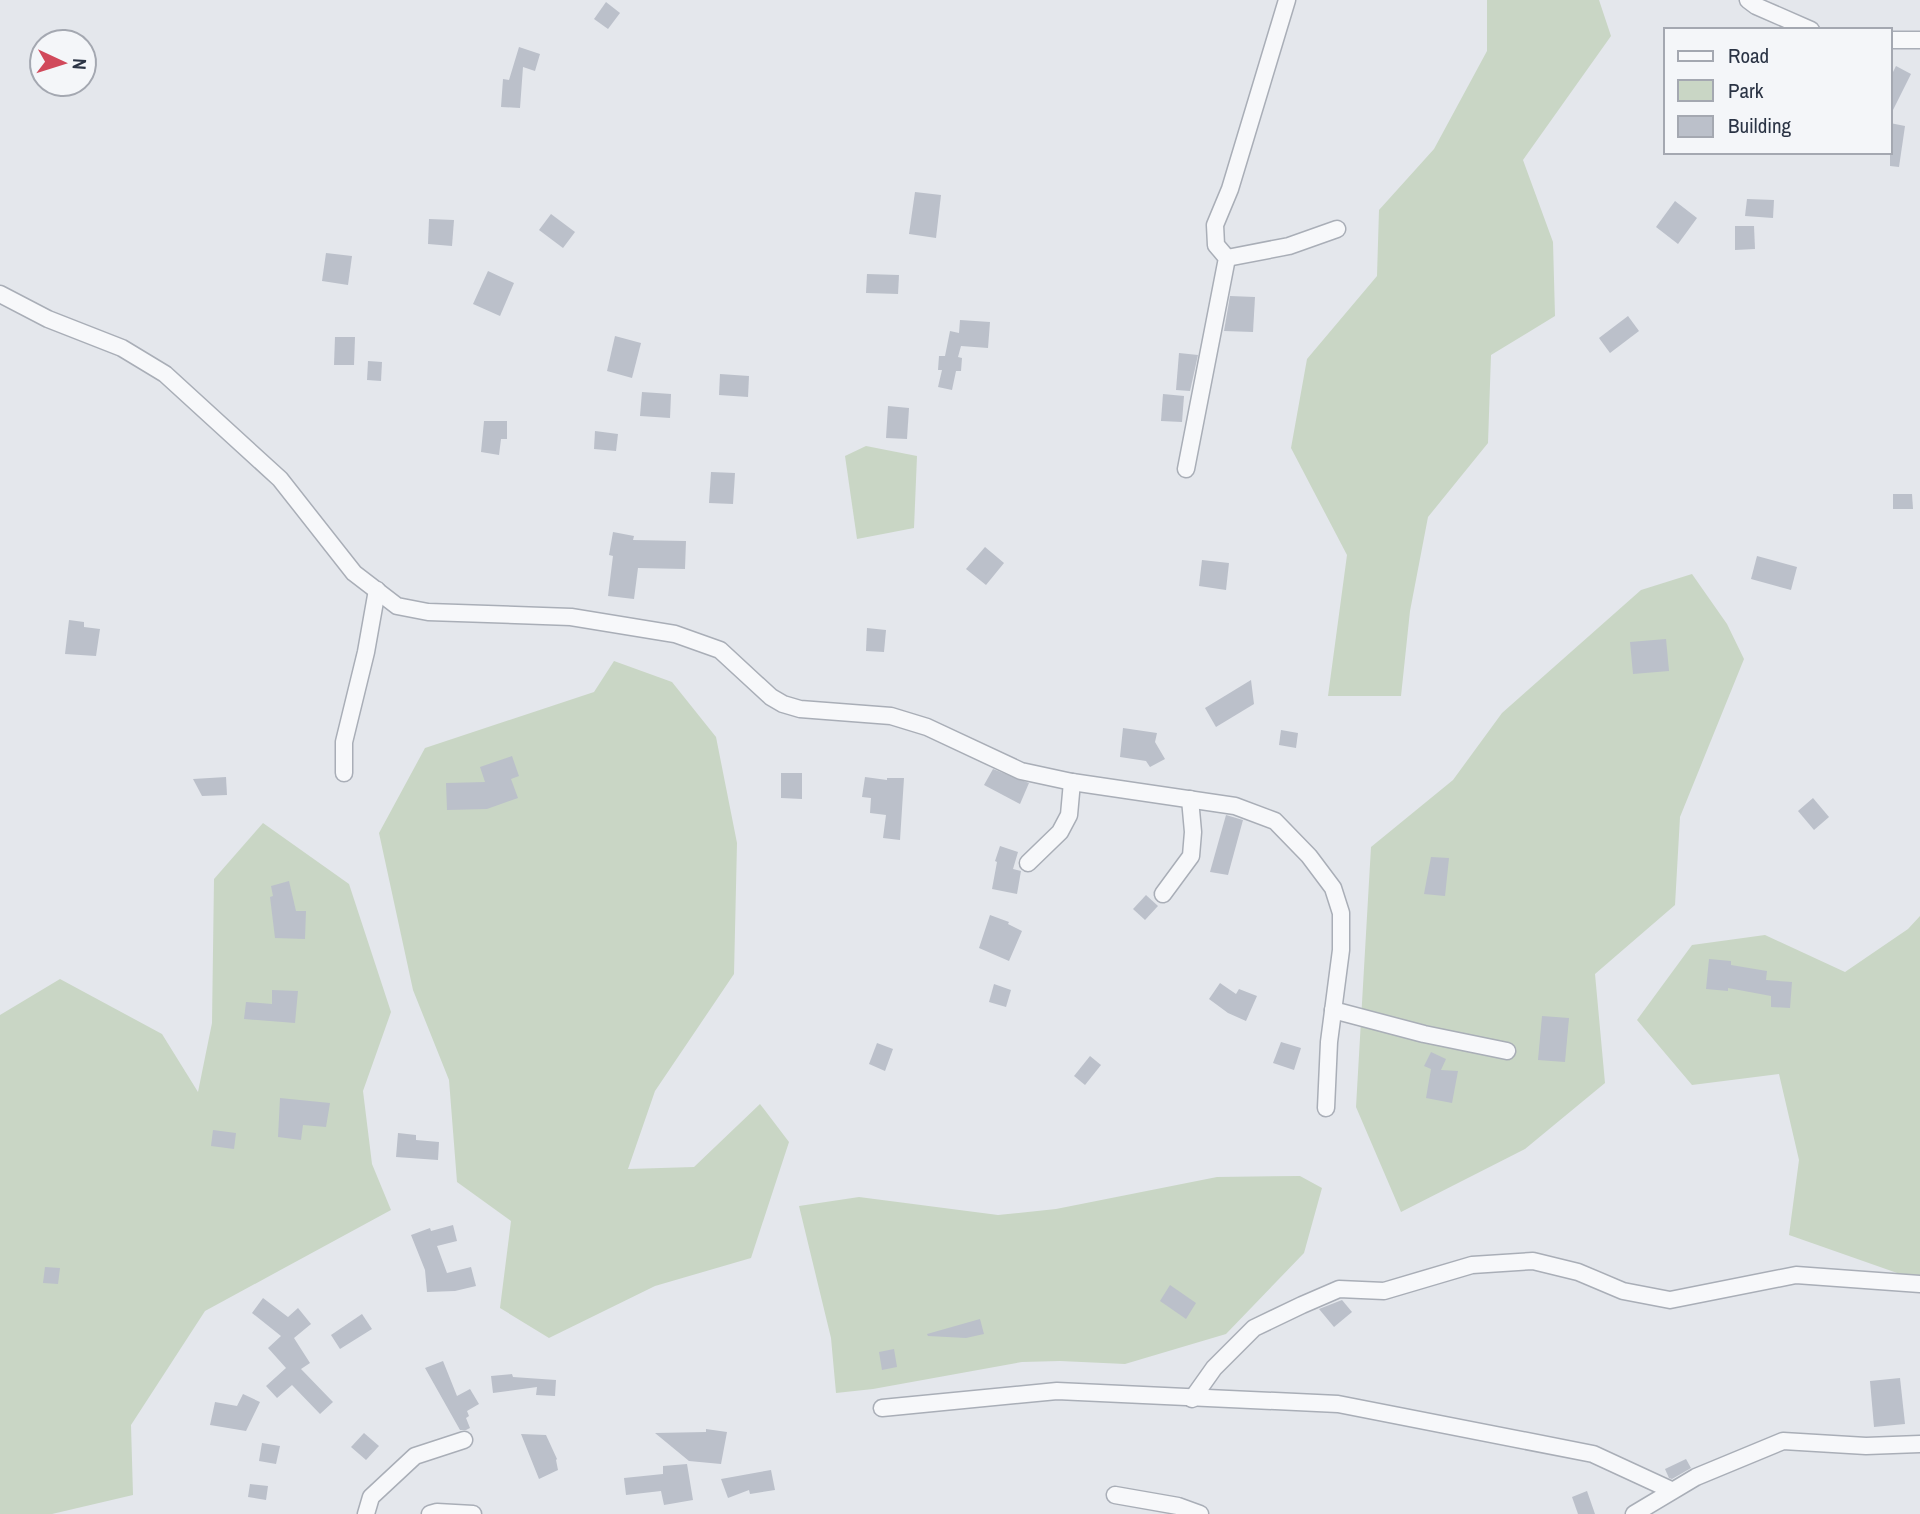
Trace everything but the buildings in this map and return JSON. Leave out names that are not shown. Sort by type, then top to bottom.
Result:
[{"type":"street","points":[[1227,258],[1216,245],[1215,225],[1230,189],[1287,0]]},
{"type":"street","points":[[1748,0],[1755,6],[1806,28]]},
{"type":"street","points":[[1892,40],[1920,40]]},
{"type":"street","points":[[1227,258],[1289,246],[1337,229]]},
{"type":"street","points":[[1186,469],[1227,258]]},
{"type":"street","points":[[0,295],[122,348],[165,374],[280,478],[354,573],[397,606],[428,612],[571,617],[676,634],[720,650],[771,697],[783,704],[800,709],[891,716],[927,727],[1021,771],[1072,782],[1235,806],[1275,821],[1310,856],[1334,888],[1341,914],[1341,950],[1329,1042],[1326,1108]]},
{"type":"street","points":[[344,773],[344,742],[366,652],[377,590]]},
{"type":"street","points":[[1028,863],[1060,832],[1069,815],[1072,782]]},
{"type":"street","points":[[1163,894],[1191,856],[1193,832],[1190,799]]},
{"type":"street","points":[[1333,1010],[1424,1034],[1507,1051]]},
{"type":"street","points":[[1192,1399],[1214,1368],[1254,1328],[1290,1310],[1339,1289],[1384,1290],[1472,1265],[1533,1261],[1578,1272],[1623,1292],[1670,1300],[1796,1275],[1920,1284]]},
{"type":"street","points":[[881,1408],[1057,1391],[1338,1404],[1593,1454],[1671,1490]]},
{"type":"street","points":[[366,1514],[371,1497],[415,1455],[464,1440]]},
{"type":"street","points":[[1634,1514],[1696,1477],[1783,1441],[1866,1446],[1920,1444]]},
{"type":"street","points":[[1115,1495],[1178,1506],[1200,1514]]},
{"type":"street","points":[[430,1514],[473,1514]]},
{"type":"green space","points":[[1487,0],[1599,0],[1611,36],[1523,160],[1553,242],[1555,316],[1491,355],[1488,443],[1428,517],[1410,611],[1401,696],[1328,696],[1347,555],[1291,448],[1307,359],[1377,276],[1379,210],[1434,149],[1487,51]]},
{"type":"green space","points":[[866,446],[917,456],[914,528],[857,539],[845,456]]},
{"type":"green space","points":[[1692,574],[1727,624],[1744,659],[1680,817],[1675,905],[1595,974],[1605,1083],[1525,1149],[1401,1212],[1356,1107],[1371,847],[1453,780],[1502,713],[1641,590]]},
{"type":"green space","points":[[614,661],[672,682],[716,737],[737,843],[734,974],[655,1091],[628,1169],[694,1167],[760,1104],[789,1142],[751,1258],[655,1286],[549,1338],[500,1308],[511,1221],[457,1182],[449,1080],[413,990],[379,833],[425,748],[594,692]]},
{"type":"green space","points":[[263,823],[349,884],[391,1012],[363,1091],[372,1164],[391,1210],[205,1311],[131,1425],[133,1495],[52,1514],[0,1514],[0,1015],[60,979],[162,1034],[198,1092],[212,1023],[214,879]]},
{"type":"green space","points":[[1920,916],[1920,1281],[1789,1235],[1799,1160],[1779,1074],[1692,1085],[1637,1020],[1692,945],[1765,935],[1845,972],[1908,929]]},
{"type":"green space","points":[[1300,1176],[1322,1188],[1304,1253],[1226,1334],[1125,1364],[1022,1362],[873,1389],[836,1393],[831,1338],[799,1206],[859,1197],[998,1215],[1056,1209],[1217,1177]]}]
